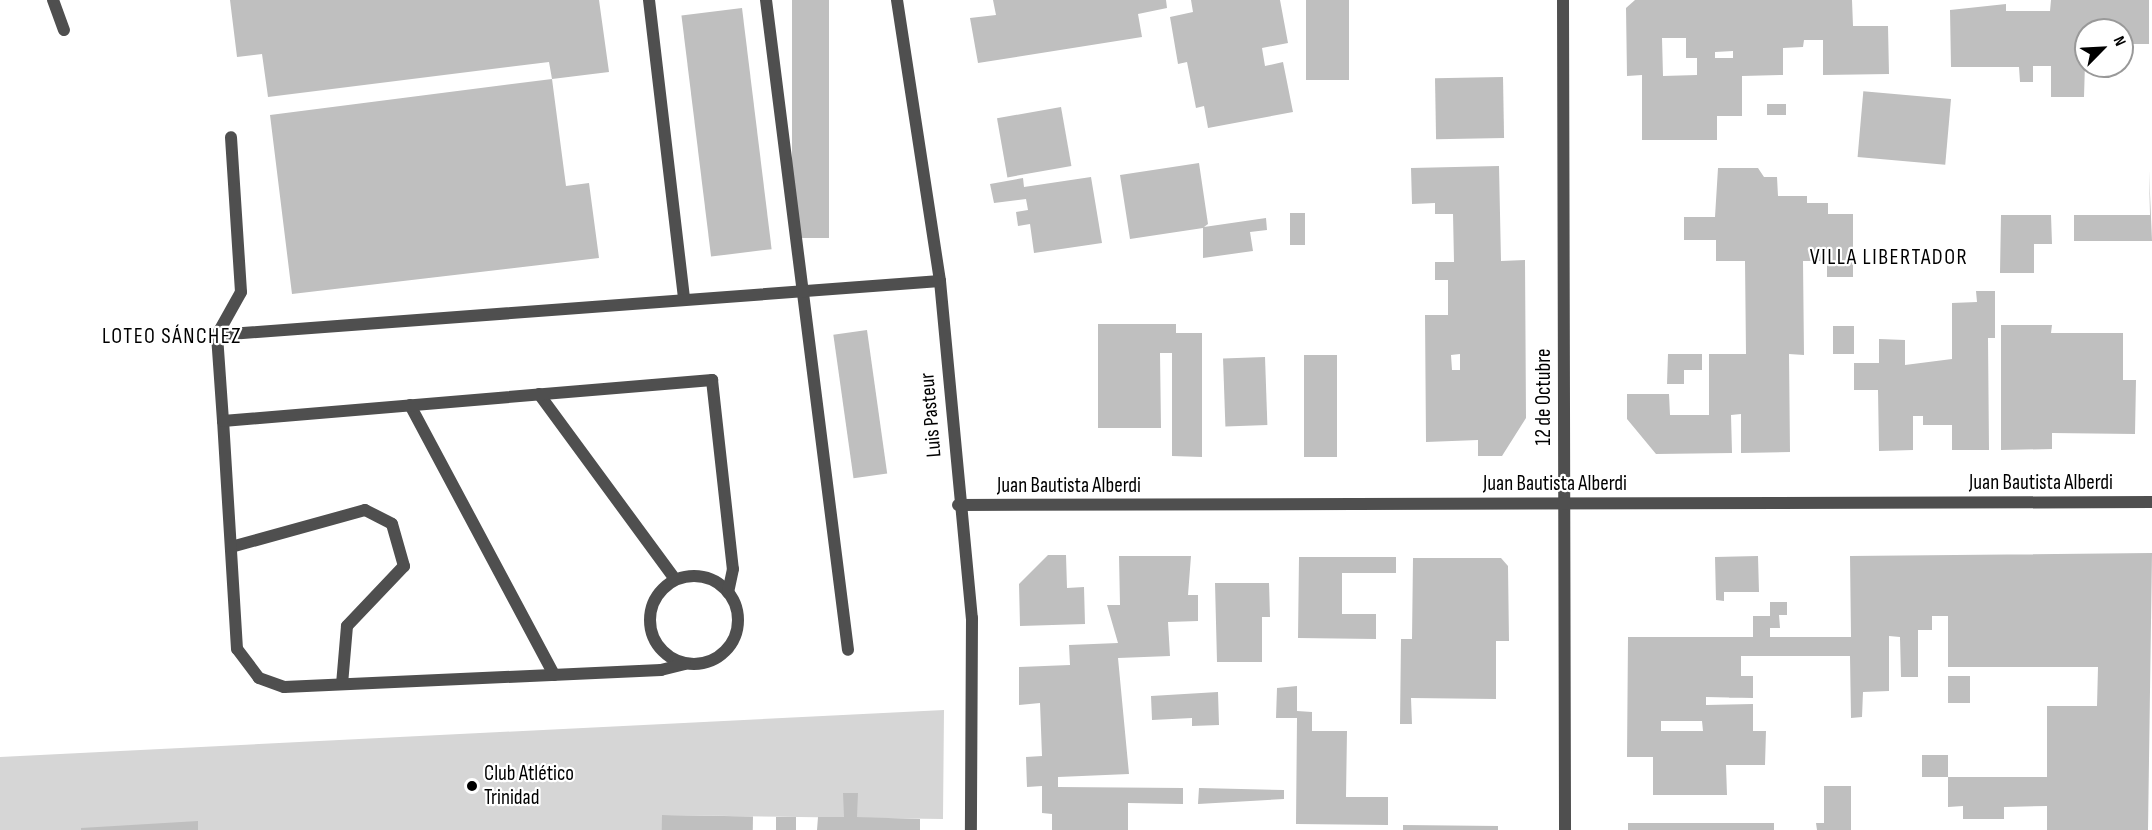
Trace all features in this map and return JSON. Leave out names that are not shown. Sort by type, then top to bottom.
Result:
[{"type":"street","points":[[52,0],[64,30]]},
{"type":"street","points":[[649,0],[684,299]]},
{"type":"street","points":[[766,0],[848,650]]},
{"type":"street","name":"Luis Pasteur","points":[[897,0],[940,280],[958,505],[972,618],[971,830]]},
{"type":"street","name":"12 de Octubre","points":[[1563,0],[1565,830]]},
{"type":"street","points":[[223,421],[712,380],[733,569],[728,592],[739,619],[735,639],[705,664],[554,675],[284,687],[260,678],[242,659],[231,547],[216,335],[241,292],[231,137]]},
{"type":"street","points":[[216,335],[940,280]]},
{"type":"street","points":[[539,394],[675,579]]},
{"type":"street","points":[[410,405],[554,675]]},
{"type":"street","name":"Juan Bautista Alberdi","points":[[958,505],[2152,502]]},
{"type":"street","points":[[231,547],[365,510],[392,525],[400,537],[404,566],[347,626],[342,684]]},
{"type":"street","points":[[685,664],[667,656],[654,640],[650,621],[654,601],[675,579],[703,576],[728,592]]},
{"type":"shaded area","name":"Club Atlético Trinidad","points":[[944,710],[943,819],[662,815],[662,830],[0,830],[0,757]]},
{"type":"building","points":[[230,0],[599,0],[609,72],[552,79],[549,62],[268,97],[262,54],[237,57]]},
{"type":"building","points":[[792,0],[829,0],[829,238],[792,238]]},
{"type":"building","points":[[993,0],[1166,0],[1167,8],[1138,14],[1142,37],[978,63],[970,18],[996,15]]},
{"type":"building","points":[[1191,0],[1280,0],[1288,43],[1262,48],[1265,66],[1283,62],[1293,112],[1208,128],[1204,106],[1196,108],[1187,62],[1178,64],[1170,17],[1193,12]]},
{"type":"building","points":[[1306,0],[1349,0],[1349,80],[1306,80]]},
{"type":"building","points":[[1635,0],[1852,0],[1853,26],[1888,26],[1889,74],[1823,75],[1823,40],[1804,40],[1803,47],[1783,48],[1783,75],[1742,76],[1742,116],[1717,116],[1717,140],[1642,140],[1642,75],[1627,76],[1626,8]],"holes":[[[1662,38],[1686,38],[1686,58],[1697,58],[1697,75],[1663,76]],[[1733,51],[1733,58],[1715,58],[1715,52]]]},
{"type":"building","points":[[2051,0],[2149,0],[2149,44],[2134,44],[2134,18],[2074,18],[2074,78],[2085,78],[2084,97],[2051,97],[2051,66],[2033,66],[2033,82],[2020,82],[2019,67],[1951,67],[1950,10],[2006,4],[2006,11],[2050,11]]},
{"type":"building","points":[[742,8],[772,249],[711,257],[681,15]]},
{"type":"building","points":[[1503,77],[1504,138],[1436,139],[1435,78]]},
{"type":"building","points":[[552,79],[566,186],[589,183],[599,258],[292,294],[270,115]]},
{"type":"building","points":[[1863,91],[1951,99],[1945,165],[1858,157]]},
{"type":"building","points":[[1767,104],[1786,104],[1786,115],[1767,115]]},
{"type":"building","points":[[1061,107],[1071,166],[1007,177],[997,118]]},
{"type":"building","points":[[1199,163],[1208,224],[1204,227],[1266,218],[1267,230],[1250,232],[1253,251],[1203,258],[1203,228],[1130,239],[1120,175]]},
{"type":"building","points":[[1499,166],[1501,261],[1525,260],[1526,418],[1502,456],[1478,456],[1478,440],[1426,442],[1425,315],[1448,315],[1448,280],[1435,280],[1435,262],[1454,262],[1453,214],[1435,214],[1435,203],[1412,204],[1411,168]],"holes":[[[1460,354],[1460,370],[1452,370],[1451,355]]]},
{"type":"building","points":[[1718,168],[1758,168],[1764,177],[1777,177],[1778,196],[1807,196],[1807,203],[1828,203],[1828,214],[1853,214],[1853,277],[1827,277],[1827,261],[1803,261],[1804,355],[1789,354],[1790,452],[1741,453],[1741,414],[1731,415],[1732,453],[1656,454],[1627,419],[1627,394],[1669,394],[1670,415],[1709,415],[1709,354],[1746,354],[1745,261],[1716,261],[1716,240],[1684,240],[1684,217],[1715,217]]},
{"type":"building","points":[[2149,170],[2152,241],[2074,241],[2074,215],[2150,215]]},
{"type":"building","points":[[1091,177],[1102,243],[1034,253],[1030,224],[1018,226],[1016,212],[1028,210],[1026,199],[994,203],[990,184],[1023,178],[1024,187]]},
{"type":"building","points":[[1290,213],[1305,213],[1305,245],[1290,245]]},
{"type":"building","points":[[2001,215],[2051,215],[2052,244],[2034,244],[2034,273],[2000,273]]},
{"type":"building","points":[[1976,291],[1995,291],[1995,338],[1988,338],[1989,450],[1952,450],[1952,425],[1923,425],[1923,416],[1913,416],[1913,450],[1879,451],[1878,390],[1854,390],[1854,363],[1879,363],[1879,339],[1905,340],[1905,365],[1952,359],[1952,303],[1977,302]]},
{"type":"building","points":[[1098,324],[1176,324],[1176,333],[1202,333],[1202,457],[1172,456],[1172,353],[1160,353],[1161,428],[1098,428]]},
{"type":"building","points":[[2001,325],[2052,325],[2051,333],[2123,333],[2123,380],[2136,380],[2135,434],[2052,433],[2052,449],[2001,450]]},
{"type":"building","points":[[1833,326],[1854,326],[1854,354],[1833,354]]},
{"type":"building","points":[[867,330],[887,474],[854,478],[833,335]]},
{"type":"building","points":[[1668,354],[1702,354],[1702,370],[1684,370],[1684,384],[1667,384]]},
{"type":"building","points":[[1304,355],[1337,355],[1337,457],[1304,457]]},
{"type":"building","points":[[1265,357],[1267,425],[1225,426],[1223,358]]},
{"type":"building","points":[[2152,553],[2148,830],[2047,830],[2047,806],[2004,807],[2004,819],[1963,819],[1963,806],[1948,807],[1948,777],[2047,777],[2047,706],[2097,706],[2098,667],[1948,667],[1948,616],[1932,616],[1932,630],[1918,630],[1918,677],[1901,677],[1900,637],[1889,636],[1889,691],[1863,692],[1862,717],[1851,718],[1850,656],[1741,656],[1741,676],[1753,676],[1753,698],[1706,697],[1706,705],[1753,704],[1753,731],[1766,731],[1765,765],[1726,765],[1727,795],[1653,795],[1653,757],[1627,757],[1628,637],[1753,637],[1753,616],[1770,616],[1770,602],[1787,602],[1787,615],[1779,615],[1780,628],[1770,628],[1770,637],[1851,637],[1850,556]],"holes":[[[1661,721],[1702,721],[1703,731],[1661,731]]]},
{"type":"building","points":[[1048,555],[1066,555],[1067,588],[1084,587],[1085,624],[1020,626],[1019,584]]},
{"type":"building","points":[[1119,556],[1191,556],[1188,595],[1198,595],[1198,621],[1168,622],[1170,656],[1118,658],[1129,774],[1058,777],[1058,787],[1183,788],[1183,804],[1128,803],[1128,830],[1052,830],[1052,814],[1042,813],[1042,786],[1027,787],[1026,757],[1042,756],[1040,703],[1019,705],[1019,667],[1070,665],[1069,645],[1118,643],[1107,605],[1120,605]]},
{"type":"building","points":[[1758,556],[1759,592],[1724,592],[1724,601],[1716,600],[1715,557]]},
{"type":"building","points":[[1299,557],[1396,557],[1396,573],[1342,573],[1342,614],[1376,614],[1376,639],[1298,638]]},
{"type":"building","points":[[1413,558],[1501,558],[1508,566],[1509,641],[1496,641],[1496,699],[1411,698],[1412,724],[1400,724],[1401,639],[1412,639]]},
{"type":"building","points":[[1215,583],[1269,583],[1270,617],[1262,617],[1262,662],[1217,662]]},
{"type":"building","points":[[1948,676],[1970,676],[1970,703],[1948,703]]},
{"type":"building","points":[[1297,686],[1297,711],[1312,712],[1312,731],[1347,731],[1346,797],[1388,797],[1388,825],[1296,824],[1297,718],[1276,718],[1277,688]]},
{"type":"building","points":[[1218,692],[1219,725],[1192,726],[1192,718],[1152,720],[1151,696]]},
{"type":"building","points":[[1922,755],[1948,755],[1948,777],[1922,777]]},
{"type":"building","points":[[1824,786],[1851,786],[1851,830],[1817,830],[1816,823],[1824,823]]},
{"type":"building","points":[[1199,788],[1284,790],[1284,799],[1198,804]]},
{"type":"building","points":[[843,793],[858,793],[857,817],[920,819],[920,830],[817,830],[818,817],[844,817]]},
{"type":"building","points":[[662,815],[753,817],[753,830],[662,830]]},
{"type":"building","points":[[776,817],[796,817],[796,830],[776,830]]},
{"type":"building","points":[[198,821],[198,830],[81,830],[81,828]]},
{"type":"building","points":[[1628,823],[1774,823],[1774,830],[1628,830]]},
{"type":"building","points":[[1403,825],[1498,826],[1498,830],[1403,830]]},
{"type":"place","name":"Club Atlético Trinidad","points":[[472,786]]},
{"type":"district","name":"VILLA LIBERTADOR","points":[[1889,258]]},
{"type":"district","name":"LOTEO SÁNCHEZ","points":[[172,337]]}]
